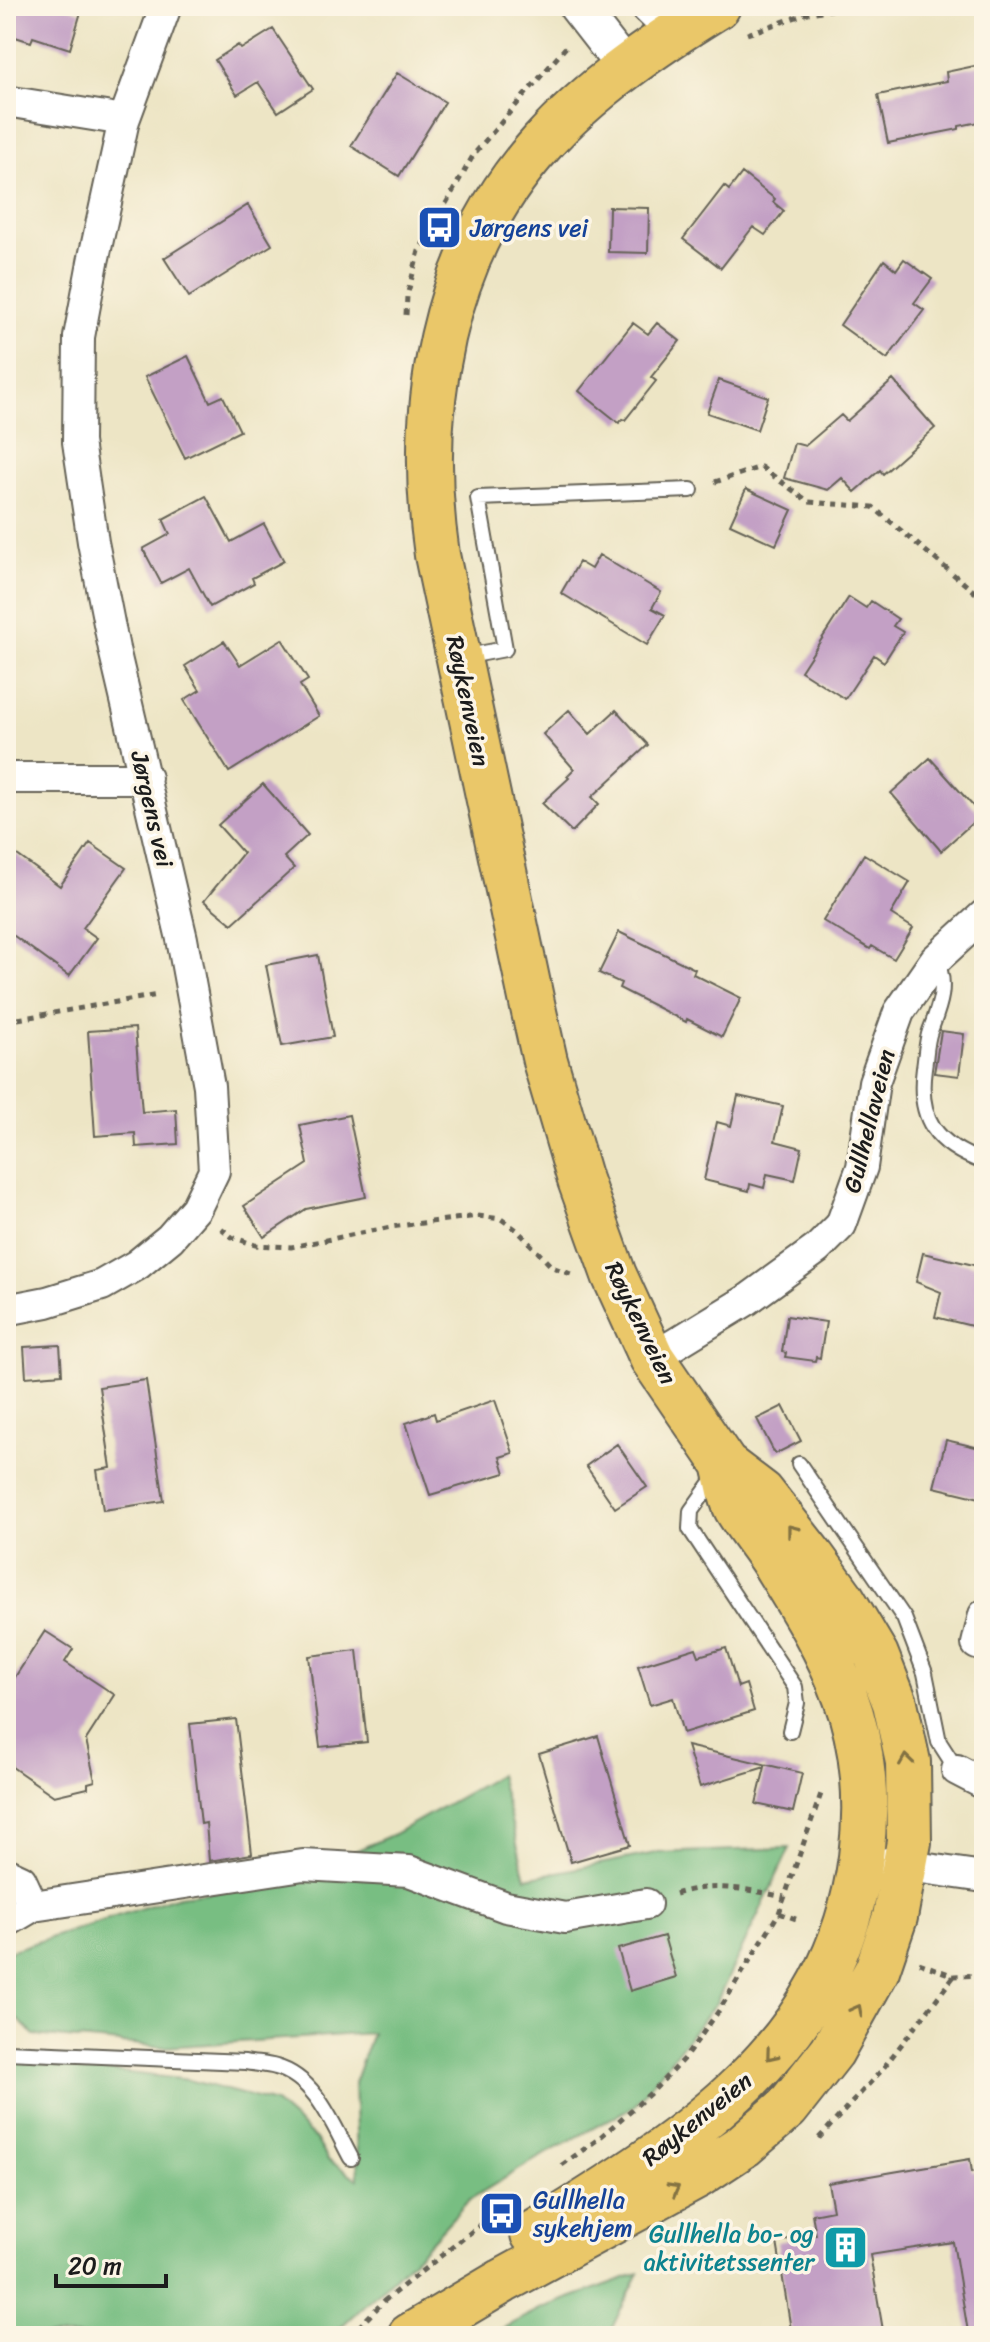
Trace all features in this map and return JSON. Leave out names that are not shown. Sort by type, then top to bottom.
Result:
[{"type":"main road","name":"Røykenveien","points":[[410,2336],[542,2259],[697,2176],[744,2145],[787,2108],[832,2051],[865,1995],[882,1958],[906,1866],[909,1842],[908,1762],[895,1703],[876,1655],[842,1598],[784,1520],[762,1493],[725,1465],[652,1358],[603,1246],[561,1120],[515,927],[437,555],[429,484],[433,392],[446,321],[473,246],[491,211],[538,146],[574,110],[626,69],[663,19],[727,22]]},
{"type":"main road","name":"Røykenveien","points":[[410,2336],[446,2300],[501,2255],[657,2153],[718,2108],[749,2080],[793,2028],[819,1987],[852,1908],[861,1860],[864,1809],[862,1770],[846,1697],[811,1625],[772,1560],[734,1506],[725,1465]]},
{"type":"street","name":"Jørgens vei","points":[[6,1310],[47,1302],[102,1285],[137,1265],[170,1238],[196,1208],[214,1171],[209,1086],[182,939],[114,649],[78,442],[79,337],[124,120],[166,6]]},
{"type":"street","points":[[577,6],[626,69]]},
{"type":"street","points":[[6,101],[124,120]]},
{"type":"street","points":[[6,778],[146,778]]},
{"type":"street","name":"Gullhellaveien","points":[[652,1358],[747,1300],[817,1249],[841,1225],[862,1167],[874,1082],[899,1012],[935,960],[984,915]]},
{"type":"street","points":[[984,1615],[977,1644],[984,1646]]},
{"type":"street","points":[[957,1770],[984,1784]]},
{"type":"street","points":[[861,1860],[984,1877]]},
{"type":"street","points":[[6,1922],[33,1906],[303,1865],[409,1871],[506,1907],[565,1918],[646,1904]]},
{"type":"street","points":[[6,1873],[21,1880],[33,1906]]},
{"type":"lane","points":[[459,658],[505,649],[478,498],[691,490]]},
{"type":"lane","points":[[935,960],[941,969],[943,983],[937,1018],[929,1034],[922,1087],[925,1114],[946,1143],[984,1162]]},
{"type":"lane","points":[[799,1464],[904,1618],[925,1673],[939,1742],[957,1770]]},
{"type":"lane","points":[[725,1465],[691,1511],[690,1529],[795,1687],[797,1703],[790,1731]]},
{"type":"lane","points":[[6,2052],[245,2062],[277,2067],[304,2080],[351,2158]]},
{"type":"path","points":[[727,22],[858,6]]},
{"type":"path","points":[[691,490],[761,467],[809,502],[873,507],[984,600]]},
{"type":"path","points":[[6,1021],[191,990]]},
{"type":"path","points":[[196,1208],[232,1237],[271,1247],[291,1247],[420,1223],[478,1216],[501,1219],[517,1230],[552,1267],[583,1279]]},
{"type":"path","points":[[646,1904],[697,1887],[742,1888],[784,1897]]},
{"type":"path","points":[[779,1913],[796,1919]]},
{"type":"path","points":[[909,1959],[954,1976],[984,1975]]},
{"type":"green space","points":[[499,1775],[526,1878],[656,1853],[790,1848],[716,2003],[634,2106],[469,2200],[424,2249],[331,2336],[6,2336],[6,2098],[18,2060],[189,2080],[275,2103],[316,2139],[328,2160],[358,2179],[354,2083],[372,2033],[164,2047],[34,2035],[6,2008],[6,1952],[179,1896],[280,1884],[394,1834]]},
{"type":"green space","points":[[639,2273],[608,2336],[488,2336],[542,2308]]},
{"type":"building","points":[[6,6],[62,6],[81,12],[70,49],[33,37],[31,42],[6,34]]},
{"type":"building","points":[[273,29],[313,89],[278,112],[258,82],[237,95],[215,60],[238,45],[241,49]]},
{"type":"building","points":[[984,64],[984,121],[888,143],[878,95],[947,81],[946,72]]},
{"type":"building","points":[[397,73],[445,102],[399,176],[351,146]]},
{"type":"building","points":[[742,173],[775,199],[773,202],[784,211],[765,235],[753,227],[721,268],[683,239],[724,186],[729,190]]},
{"type":"building","points":[[248,205],[272,245],[189,297],[164,258]]},
{"type":"building","points":[[609,207],[649,208],[648,253],[608,252]]},
{"type":"building","points":[[904,259],[932,279],[914,303],[924,310],[887,359],[840,325],[884,260],[896,270]]},
{"type":"building","points":[[633,323],[648,334],[657,323],[680,341],[651,377],[656,381],[625,420],[619,423],[579,391]]},
{"type":"building","points":[[188,356],[210,402],[223,396],[240,431],[185,458],[145,377]]},
{"type":"building","points":[[719,380],[768,397],[757,430],[707,413]]},
{"type":"building","points":[[893,380],[935,428],[883,474],[880,470],[855,492],[842,478],[828,490],[784,478],[794,443],[805,446],[841,415],[847,421]]},
{"type":"building","points":[[746,489],[792,510],[776,545],[730,524]]},
{"type":"building","points":[[206,496],[231,542],[264,524],[284,561],[252,578],[254,583],[210,607],[189,568],[161,583],[143,549],[170,534],[163,519]]},
{"type":"building","points":[[599,555],[661,592],[652,608],[665,615],[647,645],[561,593],[579,562],[591,569]]},
{"type":"building","points":[[849,597],[866,608],[871,601],[898,619],[893,626],[903,632],[884,662],[874,655],[845,699],[801,671]]},
{"type":"building","points":[[282,639],[308,680],[300,685],[319,716],[229,772],[184,700],[200,690],[185,666],[224,641],[240,665]]},
{"type":"building","points":[[569,710],[590,734],[616,710],[648,745],[592,797],[599,804],[572,832],[542,803],[569,778],[567,776],[574,769],[543,734]]},
{"type":"building","points":[[930,758],[981,815],[941,851],[891,793]]},
{"type":"building","points":[[263,784],[308,835],[284,857],[294,868],[232,924],[204,901],[243,853],[218,825]]},
{"type":"building","points":[[90,843],[126,868],[83,928],[97,938],[69,976],[6,930],[6,847],[60,886]]},
{"type":"building","points":[[864,854],[910,882],[891,914],[913,928],[894,959],[872,946],[870,949],[823,921]]},
{"type":"building","points":[[619,932],[695,969],[693,974],[741,998],[722,1037],[619,988],[621,983],[599,973]]},
{"type":"building","points":[[318,955],[333,1037],[282,1046],[266,965]]},
{"type":"building","points":[[135,1028],[142,1112],[176,1109],[178,1144],[136,1147],[135,1133],[95,1136],[88,1031]]},
{"type":"building","points":[[941,1031],[964,1034],[959,1076],[934,1073]]},
{"type":"building","points":[[738,1096],[783,1106],[775,1141],[802,1148],[795,1180],[767,1174],[764,1188],[750,1184],[749,1191],[704,1180],[717,1122],[731,1126]]},
{"type":"building","points":[[349,1115],[366,1197],[306,1209],[264,1237],[244,1206],[308,1164],[300,1125]]},
{"type":"building","points":[[923,1253],[982,1267],[978,1284],[984,1286],[984,1329],[935,1317],[941,1292],[916,1282]]},
{"type":"building","points":[[787,1316],[826,1322],[820,1358],[816,1357],[815,1361],[785,1357],[786,1353],[782,1352]]},
{"type":"building","points":[[60,1345],[62,1374],[26,1377],[24,1347]]},
{"type":"building","points":[[146,1380],[164,1501],[103,1510],[97,1470],[111,1468],[99,1387]]},
{"type":"building","points":[[495,1400],[513,1453],[500,1457],[505,1473],[430,1495],[406,1423],[434,1413],[436,1420]]},
{"type":"building","points":[[783,1406],[801,1441],[775,1454],[757,1419]]},
{"type":"building","points":[[946,1440],[984,1449],[984,1499],[934,1487]]},
{"type":"building","points":[[617,1444],[647,1487],[615,1508],[586,1466]]},
{"type":"building","points":[[45,1631],[73,1649],[65,1662],[115,1695],[86,1740],[95,1781],[88,1783],[88,1788],[54,1796],[12,1767],[6,1737],[13,1730],[6,1691]]},
{"type":"building","points":[[696,1648],[699,1656],[726,1648],[738,1687],[746,1684],[754,1711],[683,1733],[673,1698],[650,1705],[638,1666]]},
{"type":"building","points":[[357,1650],[367,1742],[320,1747],[309,1656]]},
{"type":"building","points":[[236,1719],[252,1854],[209,1861],[206,1823],[201,1824],[190,1724]]},
{"type":"building","points":[[598,1736],[630,1845],[571,1862],[539,1754]]},
{"type":"building","points":[[687,1746],[802,1773],[793,1812],[756,1804],[765,1767],[700,1787]]},
{"type":"building","points":[[664,1936],[676,1977],[630,1991],[618,1949]]},
{"type":"building","name":"Gullhella bo- og aktivitetssenter","points":[[970,2159],[972,2172],[984,2169],[984,2331],[968,2332],[953,2242],[870,2255],[884,2336],[792,2336],[777,2242],[816,2235],[812,2214],[833,2210],[828,2183]]},
{"type":"place","name":"Jørgens vei","points":[[439,228]]},
{"type":"place","name":"Gullhella sykehjem","points":[[502,2214]]},
{"type":"place","name":"Gullhella bo- og aktivitetssenter","points":[[845,2248]]}]
